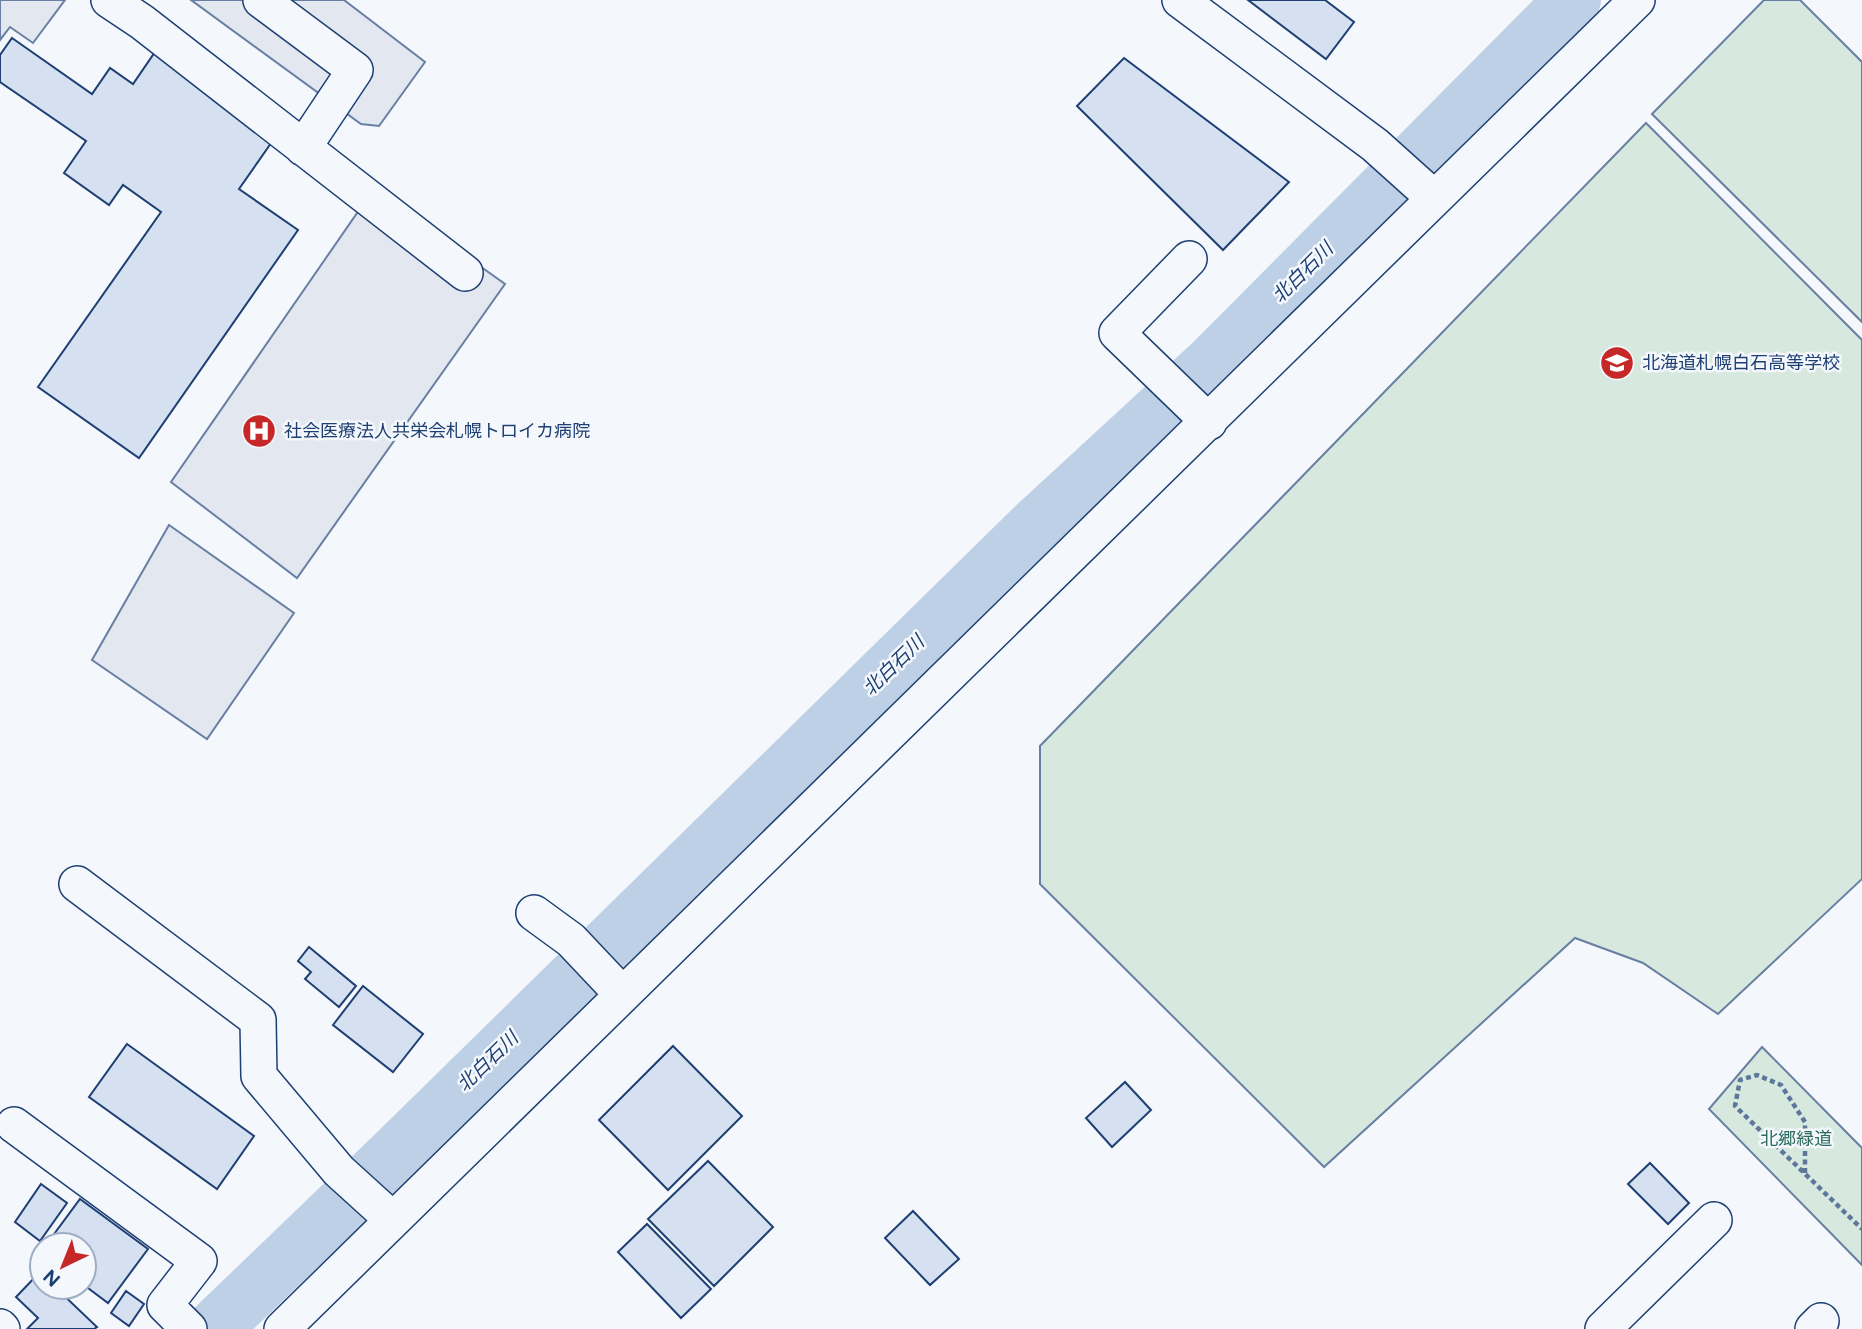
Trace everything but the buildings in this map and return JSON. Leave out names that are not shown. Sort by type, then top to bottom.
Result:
[{"type":"street","points":[[109,0],[150,11],[303,148],[465,273]]},
{"type":"street","points":[[261,0],[355,70],[303,148]]},
{"type":"street","points":[[1180,0],[1375,145],[1426,192]]},
{"type":"street","points":[[282,1329],[386,1214],[615,986],[1426,192],[1630,2]]},
{"type":"street","points":[[1189,260],[1117,333],[1201,414]]},
{"type":"street","points":[[78,884],[257,1020],[259,1076],[340,1171],[386,1214]]},
{"type":"street","points":[[534,913],[571,940],[615,986]]},
{"type":"street","points":[[13,1125],[199,1261],[165,1305],[185,1324]]},
{"type":"street","points":[[1603,1329],[1714,1220]]},
{"type":"path","points":[[1805,1173],[1805,1122],[1781,1085],[1757,1075],[1740,1080],[1735,1106],[1862,1229]]},
{"type":"green space","points":[[1764,0],[1800,0],[1862,62],[1862,322],[1652,114]]},
{"type":"green space","name":"北海道札幌白石高等学校","points":[[1646,123],[1862,340],[1862,879],[1718,1014],[1643,963],[1575,938],[1324,1167],[1040,884],[1040,746]]},
{"type":"green space","name":"北郷緑道","points":[[1762,1047],[1862,1148],[1862,1265],[1709,1109]]},
{"type":"shaded area","points":[[0,0],[65,0],[33,43],[10,27],[0,40]]},
{"type":"shaded area","points":[[191,0],[344,0],[425,62],[379,126],[361,124]]},
{"type":"shaded area","points":[[373,190],[505,284],[297,578],[171,482]]},
{"type":"shaded area","points":[[169,525],[294,613],[207,739],[92,660]]},
{"type":"waterway","name":"北白石川","points":[[213,1329],[1033,528],[1213,362],[1573,0]]},
{"type":"place","name":"北海道札幌白石高等学校","points":[[1617,363]]},
{"type":"place","name":"社会医療法人共栄会札幌トロイカ病院","points":[[259,431]]}]
